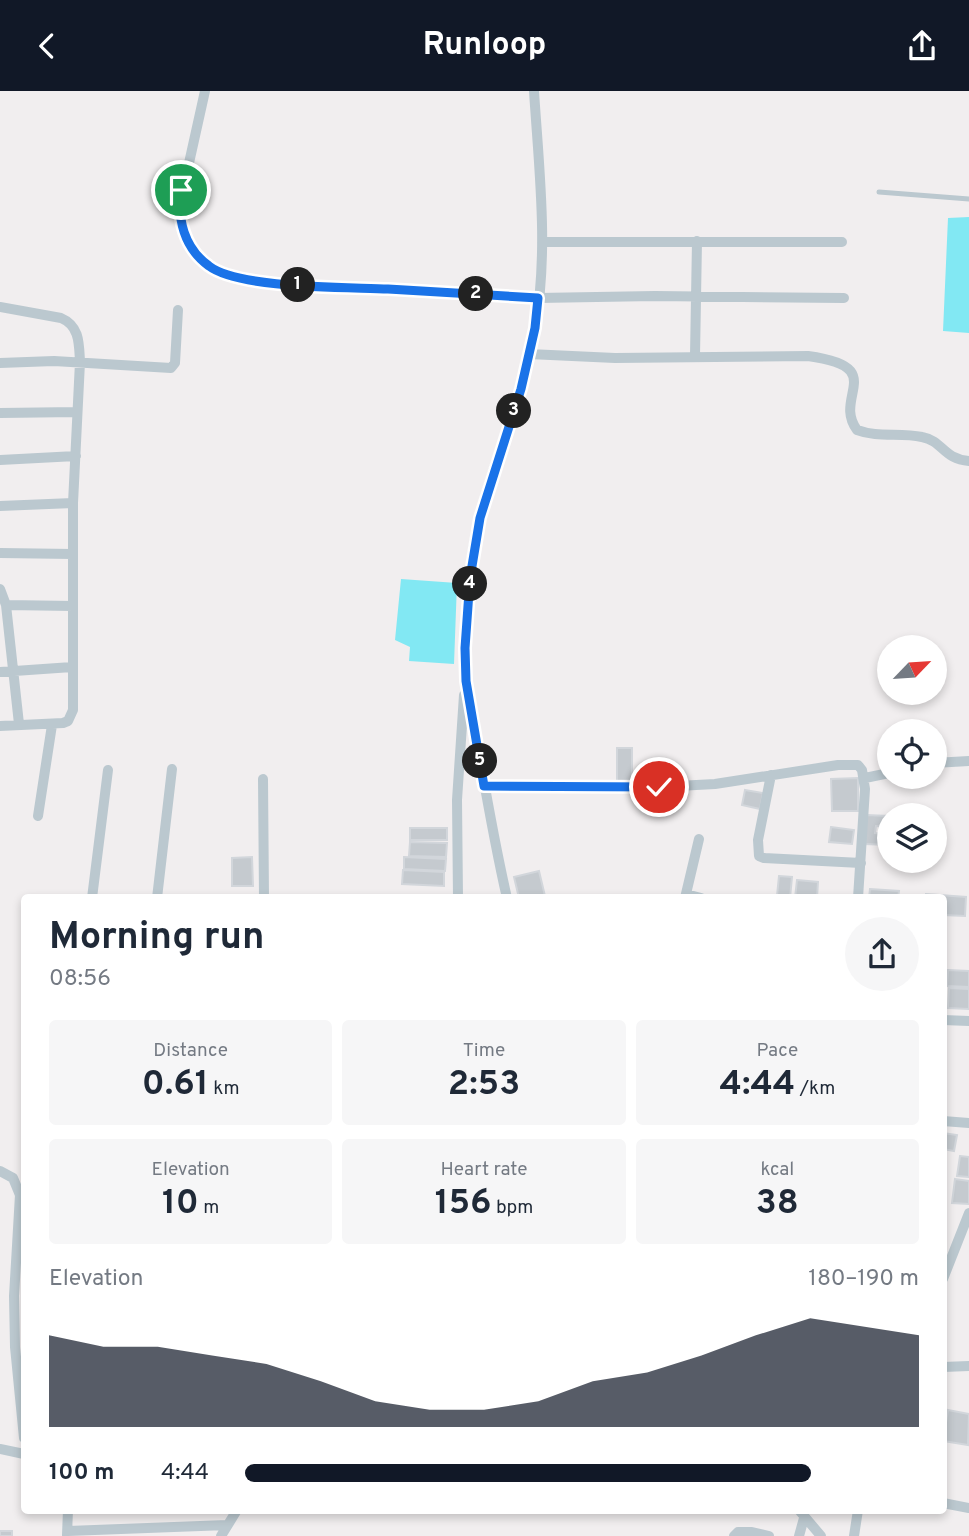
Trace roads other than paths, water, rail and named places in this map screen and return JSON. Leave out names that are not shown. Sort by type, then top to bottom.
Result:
[{"type":"street","points":[[205,91],[178,208],[187,241],[208,266],[221,274],[250,280],[538,298],[844,298]]},
{"type":"street","points":[[458,894],[457,800],[466,681],[466,622],[480,518],[517,400],[529,354],[538,298],[542,242],[534,91]]},
{"type":"street","points":[[695,356],[696,241]]},
{"type":"street","points":[[542,242],[842,242]]},
{"type":"street","points":[[0,307],[69,321],[79,339],[80,362],[73,503],[71,716],[62,723],[52,725],[0,726]]},
{"type":"street","points":[[0,363],[80,362],[171,368],[175,363],[178,310]]},
{"type":"street","points":[[529,354],[615,358],[808,356],[842,363],[854,380],[852,420],[857,430],[921,437],[931,440],[953,459],[969,461]]},
{"type":"street","points":[[0,413],[77,412]]},
{"type":"street","points":[[0,460],[76,456]]},
{"type":"street","points":[[0,506],[73,503]]},
{"type":"street","points":[[0,553],[73,554]]},
{"type":"street","points":[[0,589],[6,605],[4,628],[13,670],[19,724]]},
{"type":"street","points":[[6,605],[73,606]]},
{"type":"street","points":[[0,672],[72,667]]},
{"type":"street","points":[[466,681],[506,894]]},
{"type":"street","points":[[38,816],[52,725]]},
{"type":"street","points":[[947,762],[969,761]]},
{"type":"street","points":[[484,786],[659,787],[715,784],[858,765],[865,778],[858,894]]},
{"type":"street","points":[[158,894],[173,769]]},
{"type":"street","points":[[92,894],[108,770]]},
{"type":"street","points":[[771,775],[758,840],[759,856],[861,863]]},
{"type":"street","points":[[865,778],[877,776]]},
{"type":"street","points":[[263,779],[264,894]]},
{"type":"street","points":[[685,894],[699,839]]},
{"type":"street","points":[[947,1020],[969,1021]]},
{"type":"street","points":[[947,1121],[969,1123]]},
{"type":"street","points":[[0,1171],[13,1178],[19,1188],[21,1366]]},
{"type":"street","points":[[947,1269],[969,1213]]},
{"type":"street","points":[[947,1367],[969,1366]]},
{"type":"street","points":[[0,1449],[21,1453]]},
{"type":"street","points":[[947,1504],[969,1509]]},
{"type":"street","points":[[68,1514],[68,1534],[227,1525]]},
{"type":"street","points":[[221,1536],[234,1514]]},
{"type":"street","points":[[799,1536],[801,1514]]},
{"type":"street","points":[[801,1514],[821,1536]]},
{"type":"street","points":[[854,1536],[857,1514]]},
{"type":"street","points":[[734,1536],[744,1531],[769,1536]]},
{"type":"lane","points":[[879,192],[969,199]]},
{"type":"water","points":[[969,217],[969,333],[943,331],[948,218]]},
{"type":"water","points":[[401,579],[457,583],[454,664],[409,661],[410,647],[395,640]]}]
